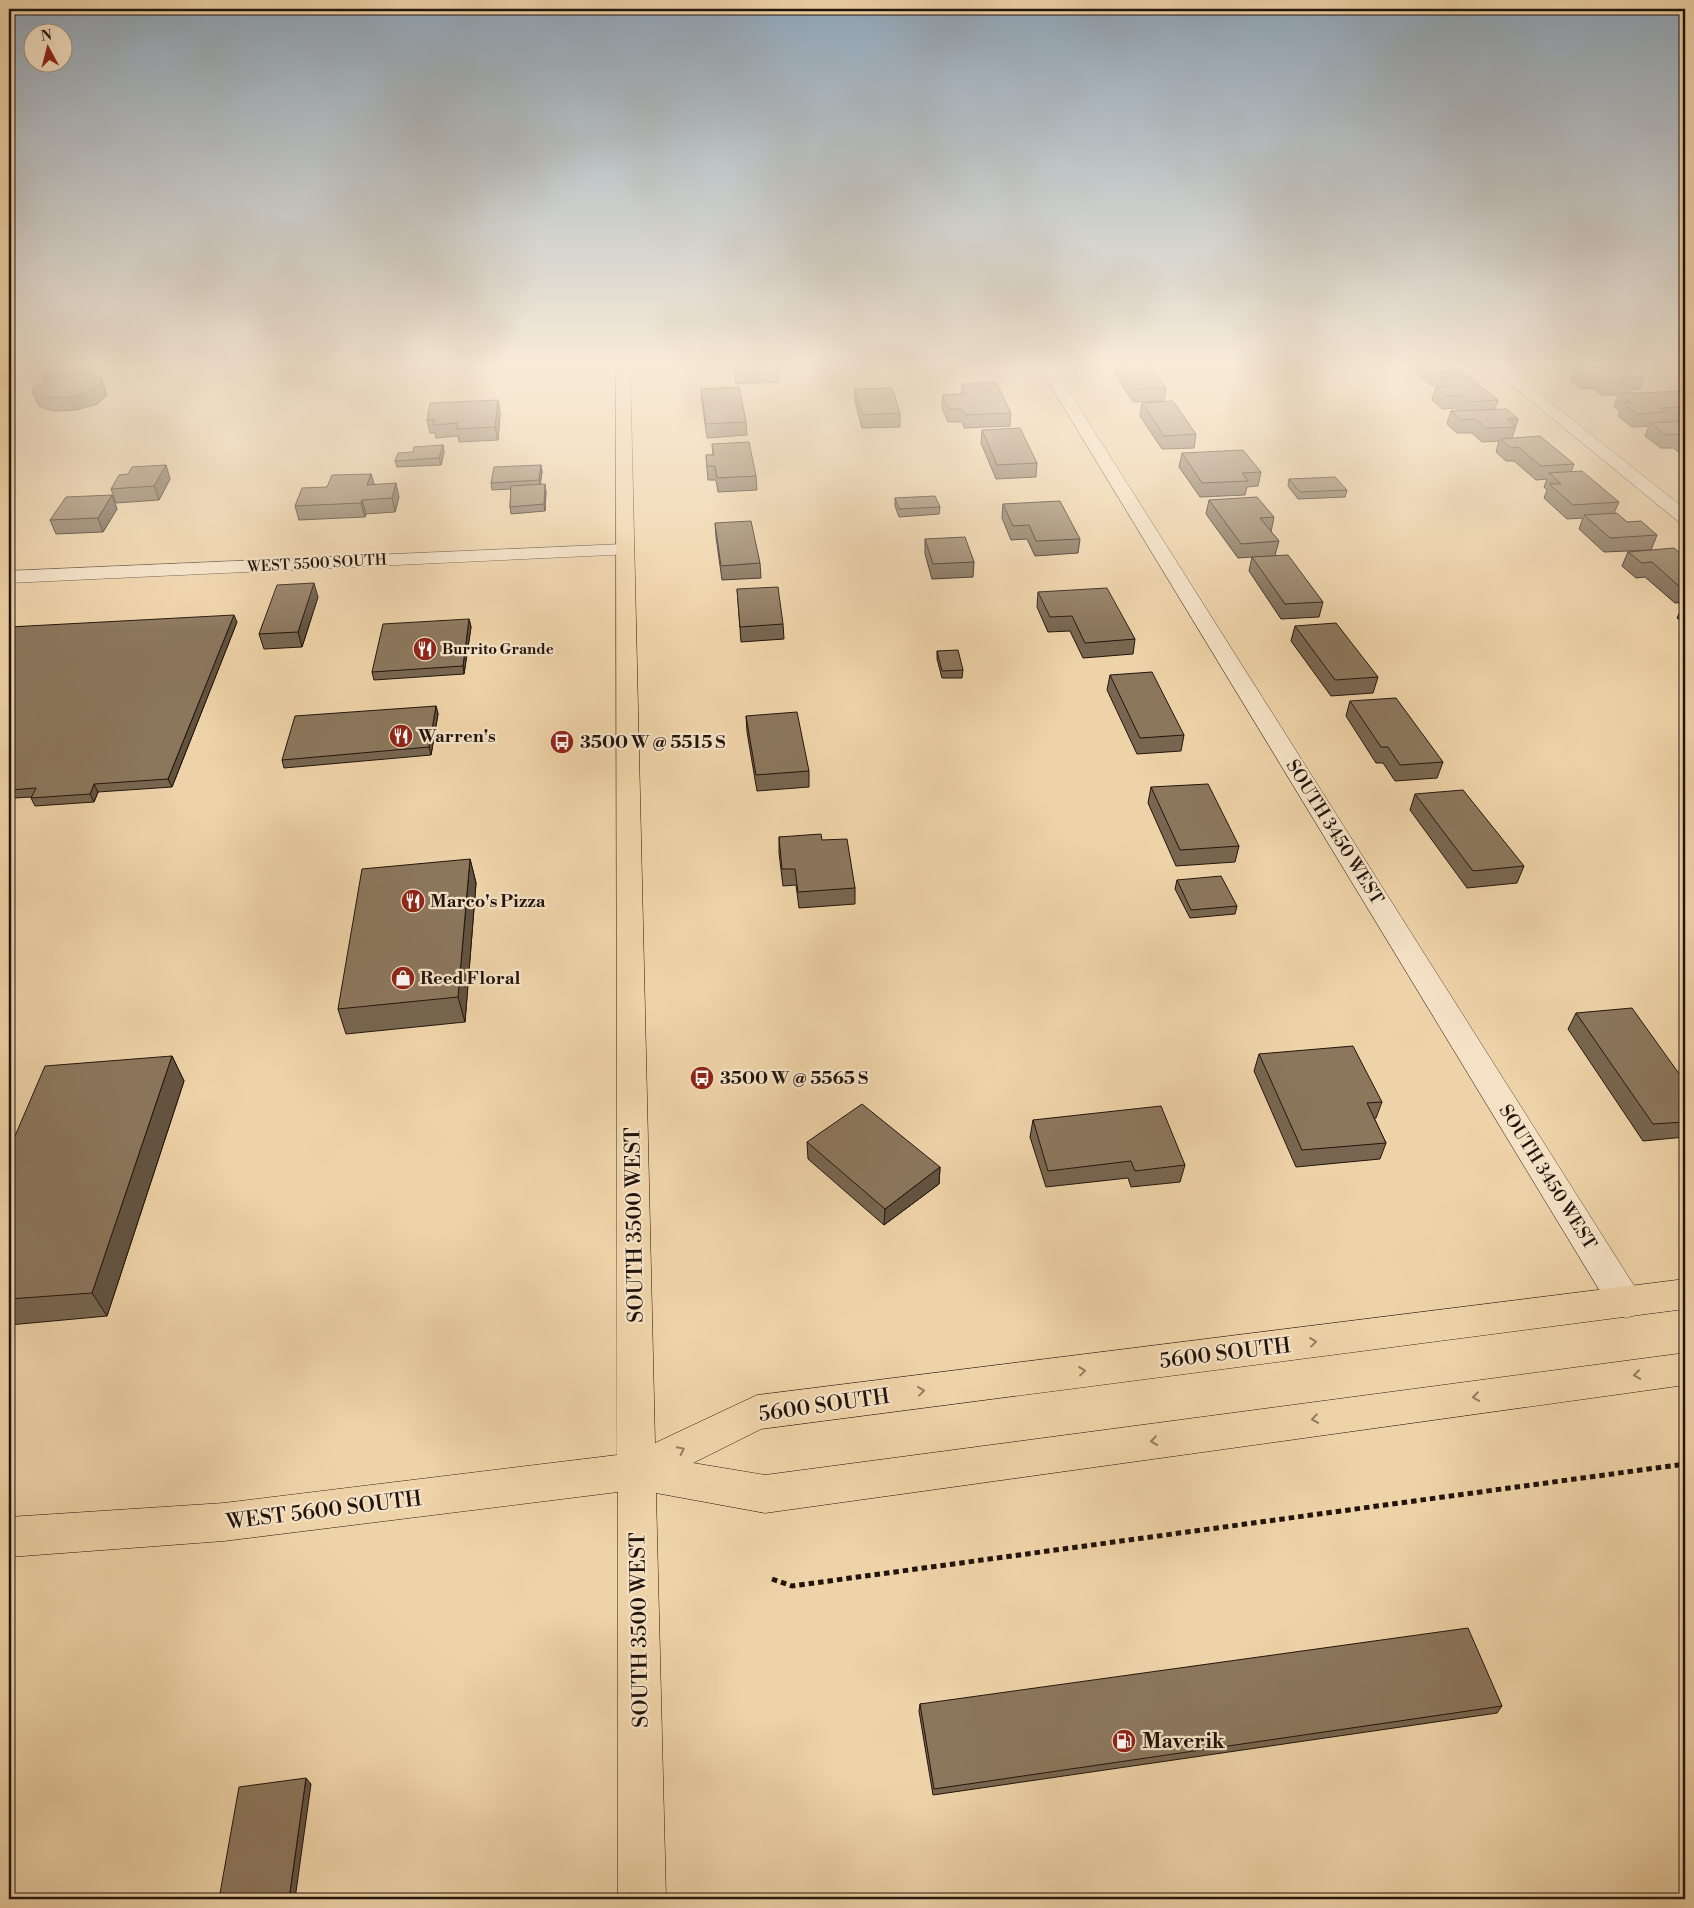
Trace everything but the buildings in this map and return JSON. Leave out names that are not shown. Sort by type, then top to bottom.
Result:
[{"type":"main road","name":"SOUTH 3500 WEST","points":[[624,452],[642,1899]]},
{"type":"main road","name":"5600 SOUTH","points":[[637,1471],[758,1412],[1685,1294]]},
{"type":"main road","points":[[637,1471],[765,1494],[1685,1369]]},
{"type":"main road","name":"WEST 5600 SOUTH","points":[[9,1538],[224,1522],[637,1471]]},
{"type":"street","name":"SOUTH 3450 WEST","points":[[1100,452],[1626,1303]]},
{"type":"street","points":[[1603,452],[1685,518]]},
{"type":"street","name":"WEST 5500 SOUTH","points":[[9,577],[625,550]]},
{"type":"path","points":[[772,1579],[792,1586],[1685,1464]]},
{"type":"place","name":"Burrito Grande","points":[[425,649]]},
{"type":"place","name":"Warren's","points":[[401,736]]},
{"type":"place","name":"3500 W @ 5515 S","points":[[562,742]]},
{"type":"place","name":"Marco's Pizza","points":[[413,901]]},
{"type":"place","name":"Reed Floral","points":[[403,978]]},
{"type":"place","name":"3500 W @ 5565 S","points":[[702,1078]]},
{"type":"place","name":"Maverik","points":[[1124,1741]]}]
